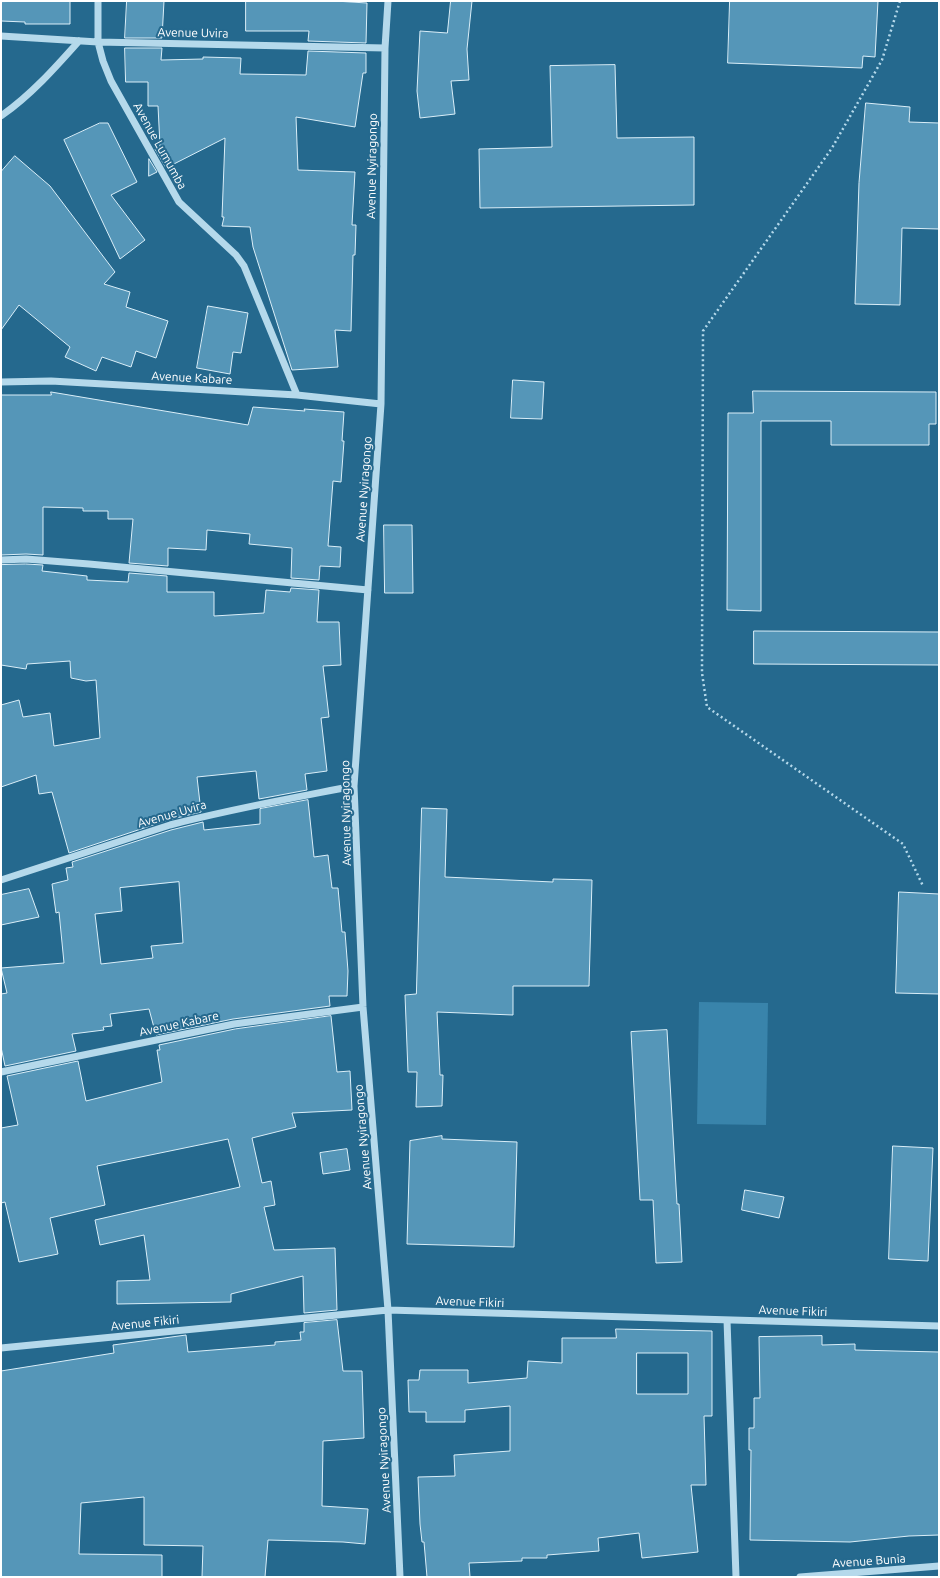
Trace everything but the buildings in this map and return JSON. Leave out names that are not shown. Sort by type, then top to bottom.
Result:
[{"type":"street","name":"Avenue Lumumba","points":[[98,1],[98,42],[103,61],[111,81],[176,198],[236,255],[244,266],[297,395]]},
{"type":"street","name":"Avenue Nyiragongo","points":[[388,1],[385,48],[380,404],[354,786],[363,1007],[388,1310],[400,1577]]},
{"type":"street","name":"Avenue Uvira","points":[[1,36],[98,42],[385,48]]},
{"type":"street","points":[[1,116],[44,80],[79,41]]},
{"type":"street","name":"Avenue Kabare","points":[[1,382],[51,381],[297,395],[380,404]]},
{"type":"street","points":[[1,560],[26,559],[89,564],[368,590]]},
{"type":"street","name":"Avenue Uvira","points":[[1,880],[189,820],[354,786]]},
{"type":"street","name":"Avenue Kabare","points":[[1,1072],[234,1024],[363,1007]]},
{"type":"street","name":"Avenue Fikiri","points":[[1,1348],[388,1310],[939,1326]]},
{"type":"street","points":[[727,1320],[736,1577]]},
{"type":"street","name":"Avenue Bunia","points":[[800,1577],[939,1566]]},
{"type":"path","points":[[900,1],[882,60],[832,148],[703,331],[702,673],[707,707],[903,844],[923,886]]},
{"type":"shaded area","points":[[699,1002],[768,1003],[766,1125],[697,1124]]}]
